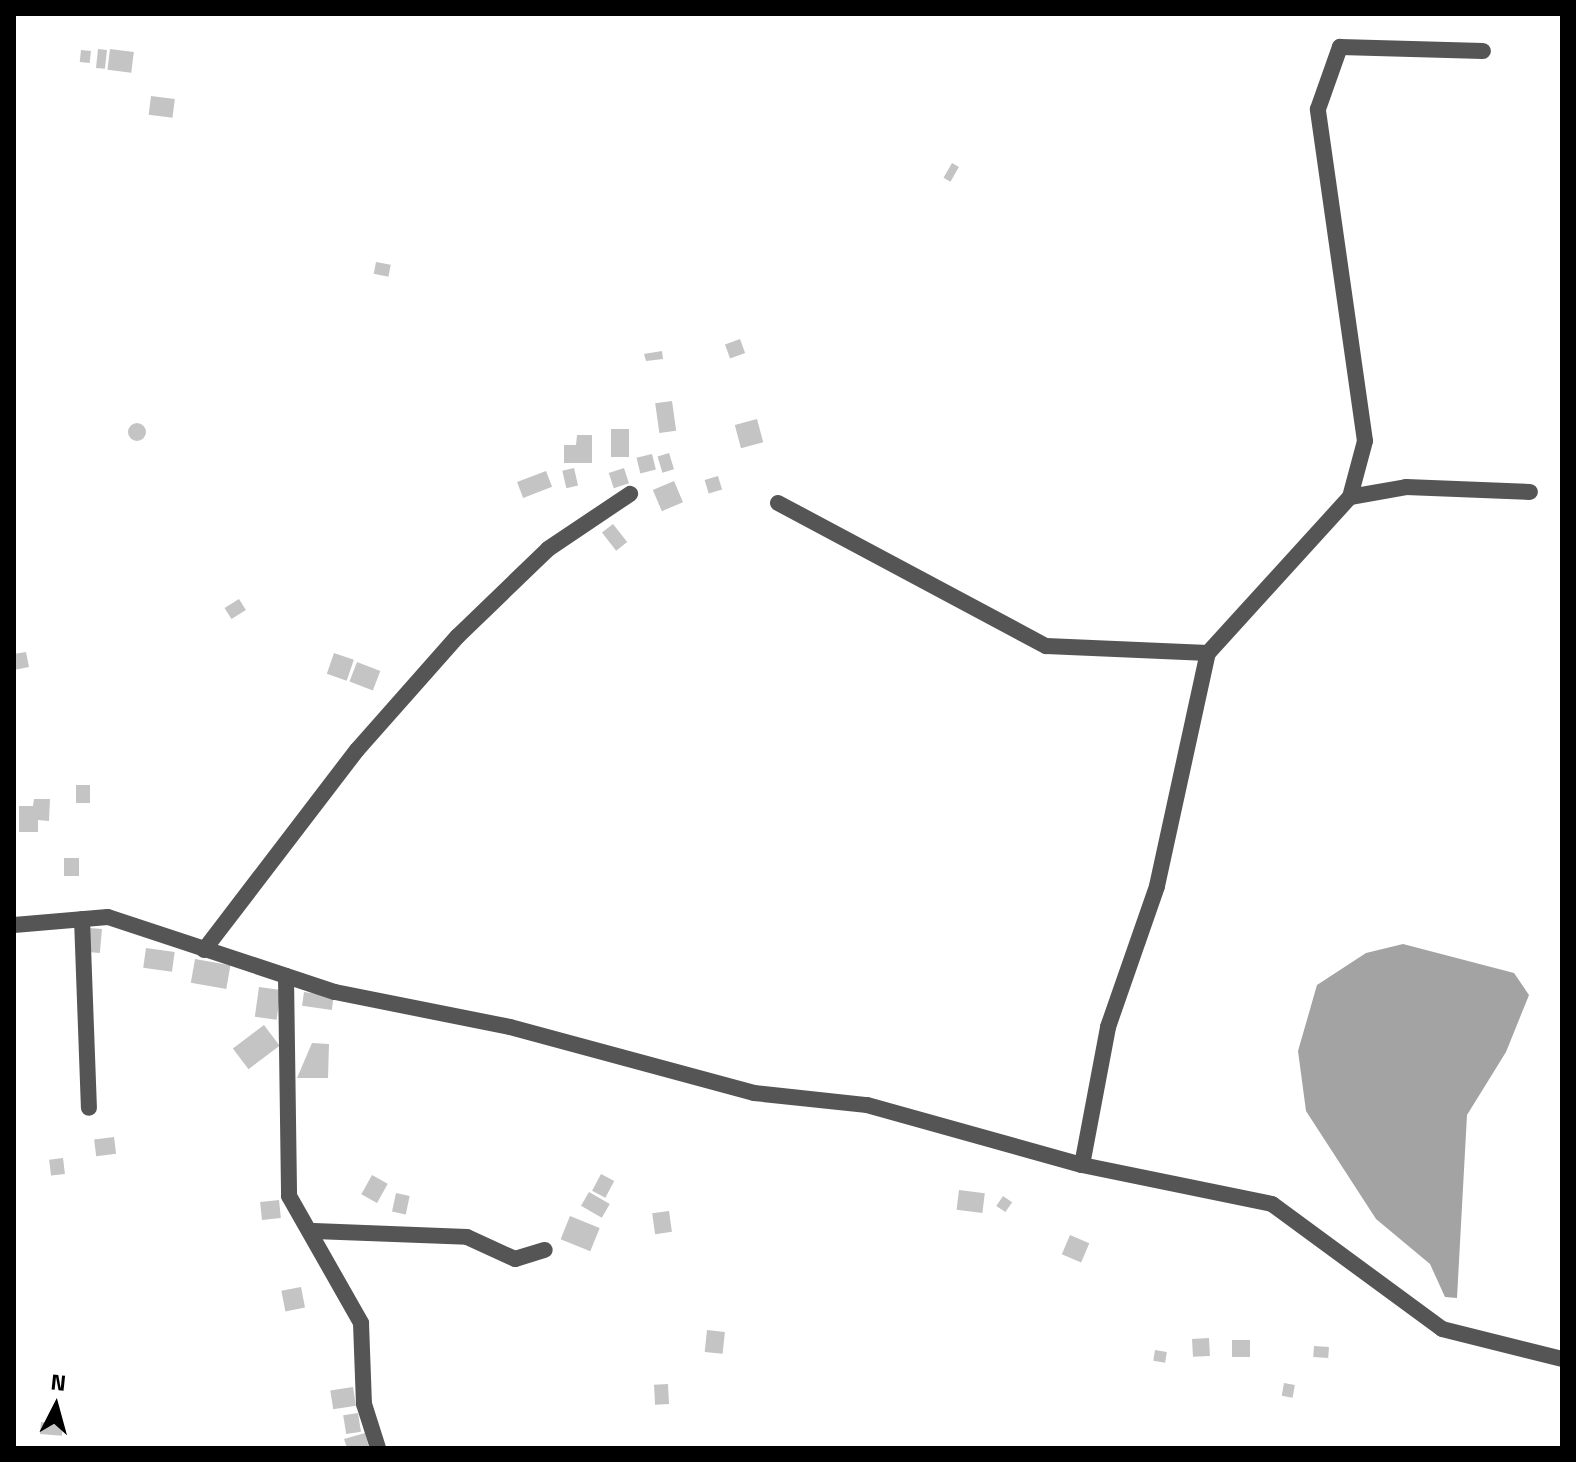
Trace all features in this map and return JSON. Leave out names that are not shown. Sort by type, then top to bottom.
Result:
[{"type":"street","points":[[1082,1165],[1108,1027],[1157,886],[1208,653],[1350,497],[1365,441],[1318,109],[1340,47],[1483,51]]},
{"type":"street","points":[[1350,497],[1406,487],[1530,492]]},
{"type":"street","points":[[204,950],[357,750],[458,636],[548,549],[630,494]]},
{"type":"street","points":[[778,503],[1046,646],[1208,653]]},
{"type":"street","points":[[14,925],[108,917],[286,976],[754,1093],[867,1105],[1082,1165],[1272,1204],[1442,1329],[1562,1359]]},
{"type":"street","points":[[82,919],[89,1108]]},
{"type":"street","points":[[286,976],[283,1163],[289,1196],[314,1231],[361,1323],[364,1404],[378,1448]]},
{"type":"street","points":[[314,1231],[467,1237],[515,1259],[545,1250]]},
{"type":"shaded area","points":[[1403,944],[1514,973],[1529,995],[1506,1052],[1467,1115],[1457,1298],[1445,1297],[1430,1264],[1376,1219],[1306,1111],[1298,1051],[1317,985],[1366,953]]},
{"type":"building","points":[[98,49],[107,50],[105,69],[96,68]]},
{"type":"building","points":[[110,49],[134,52],[131,73],[107,70]]},
{"type":"building","points":[[81,50],[91,51],[90,63],[80,62]]},
{"type":"building","points":[[151,96],[175,99],[173,118],[149,115]]},
{"type":"building","points":[[952,163],[959,167],[950,182],[944,178]]},
{"type":"building","points":[[376,262],[391,265],[388,277],[374,274]]},
{"type":"building","points":[[740,339],[745,353],[730,359],[725,344]]},
{"type":"building","points":[[662,351],[663,359],[646,361],[644,354]]},
{"type":"building","points":[[672,401],[676,431],[659,433],[655,403]]},
{"type":"building","points":[[757,419],[763,442],[741,448],[735,425]]},
{"type":"building","points":[[137,423],[146,432],[137,441],[128,432]]},
{"type":"building","points":[[611,429],[629,429],[629,457],[611,457]]},
{"type":"building","points":[[577,435],[592,435],[592,463],[564,463],[564,445],[576,445]]},
{"type":"building","points":[[669,453],[674,469],[662,473],[658,457]]},
{"type":"building","points":[[652,454],[656,470],[640,473],[636,458]]},
{"type":"building","points":[[574,468],[578,486],[566,488],[562,471]]},
{"type":"building","points":[[624,468],[629,483],[614,488],[609,473]]},
{"type":"building","points":[[546,471],[552,487],[523,498],[517,482]]},
{"type":"building","points":[[718,476],[722,489],[709,493],[705,480]]},
{"type":"building","points":[[674,481],[683,502],[662,511],[653,490]]},
{"type":"building","points":[[613,524],[627,542],[616,551],[602,533]]},
{"type":"building","points":[[239,599],[246,610],[231,619],[225,608]]},
{"type":"building","points":[[26,652],[29,667],[14,670],[14,654]]},
{"type":"building","points":[[334,653],[354,660],[347,681],[327,674]]},
{"type":"building","points":[[357,662],[380,671],[373,691],[349,682]]},
{"type":"building","points":[[76,785],[90,785],[90,803],[76,803]]},
{"type":"building","points":[[34,799],[50,799],[49,821],[38,820],[38,832],[19,832],[19,806],[33,806]]},
{"type":"building","points":[[64,858],[79,858],[79,876],[64,876]]},
{"type":"building","points":[[90,928],[102,929],[100,953],[88,952]]},
{"type":"building","points":[[146,948],[175,952],[172,972],[143,968]]},
{"type":"building","points":[[195,959],[230,965],[226,989],[191,983]]},
{"type":"building","points":[[259,987],[281,990],[277,1020],[255,1017]]},
{"type":"building","points":[[304,992],[334,996],[332,1010],[302,1006]]},
{"type":"building","points":[[264,1025],[280,1046],[249,1069],[233,1048]]},
{"type":"building","points":[[312,1043],[329,1044],[328,1078],[297,1078]]},
{"type":"building","points":[[114,1137],[116,1154],[96,1156],[94,1139]]},
{"type":"building","points":[[63,1158],[65,1174],[51,1176],[49,1160]]},
{"type":"building","points":[[601,1174],[614,1181],[605,1198],[592,1191]]},
{"type":"building","points":[[372,1175],[388,1184],[377,1203],[361,1194]]},
{"type":"building","points":[[959,1190],[985,1193],[982,1213],[957,1210]]},
{"type":"building","points":[[589,1192],[610,1204],[602,1218],[581,1206]]},
{"type":"building","points":[[396,1193],[410,1196],[406,1214],[392,1212]]},
{"type":"building","points":[[1003,1196],[1012,1202],[1005,1212],[996,1206]]},
{"type":"building","points":[[279,1200],[281,1218],[262,1220],[260,1202]]},
{"type":"building","points":[[669,1211],[672,1232],[655,1234],[652,1213]]},
{"type":"building","points":[[570,1216],[600,1228],[590,1251],[561,1239]]},
{"type":"building","points":[[1070,1235],[1089,1243],[1081,1263],[1062,1254]]},
{"type":"building","points":[[301,1287],[305,1308],[285,1311],[281,1291]]},
{"type":"building","points":[[707,1330],[725,1332],[723,1354],[705,1352]]},
{"type":"building","points":[[1209,1338],[1210,1356],[1193,1357],[1192,1339]]},
{"type":"building","points":[[1232,1340],[1250,1340],[1250,1357],[1232,1357]]},
{"type":"building","points":[[1314,1346],[1329,1347],[1328,1358],[1313,1357]]},
{"type":"building","points":[[1155,1350],[1167,1352],[1165,1363],[1153,1361]]},
{"type":"building","points":[[1284,1383],[1295,1385],[1293,1398],[1282,1396]]},
{"type":"building","points":[[668,1384],[669,1404],[655,1405],[654,1385]]},
{"type":"building","points":[[353,1387],[356,1406],[333,1409],[330,1391]]},
{"type":"building","points":[[358,1413],[361,1432],[346,1434],[343,1415]]},
{"type":"building","points":[[41,1422],[63,1424],[62,1436],[40,1434]]},
{"type":"building","points":[[365,1433],[369,1448],[347,1448],[344,1439]]}]
